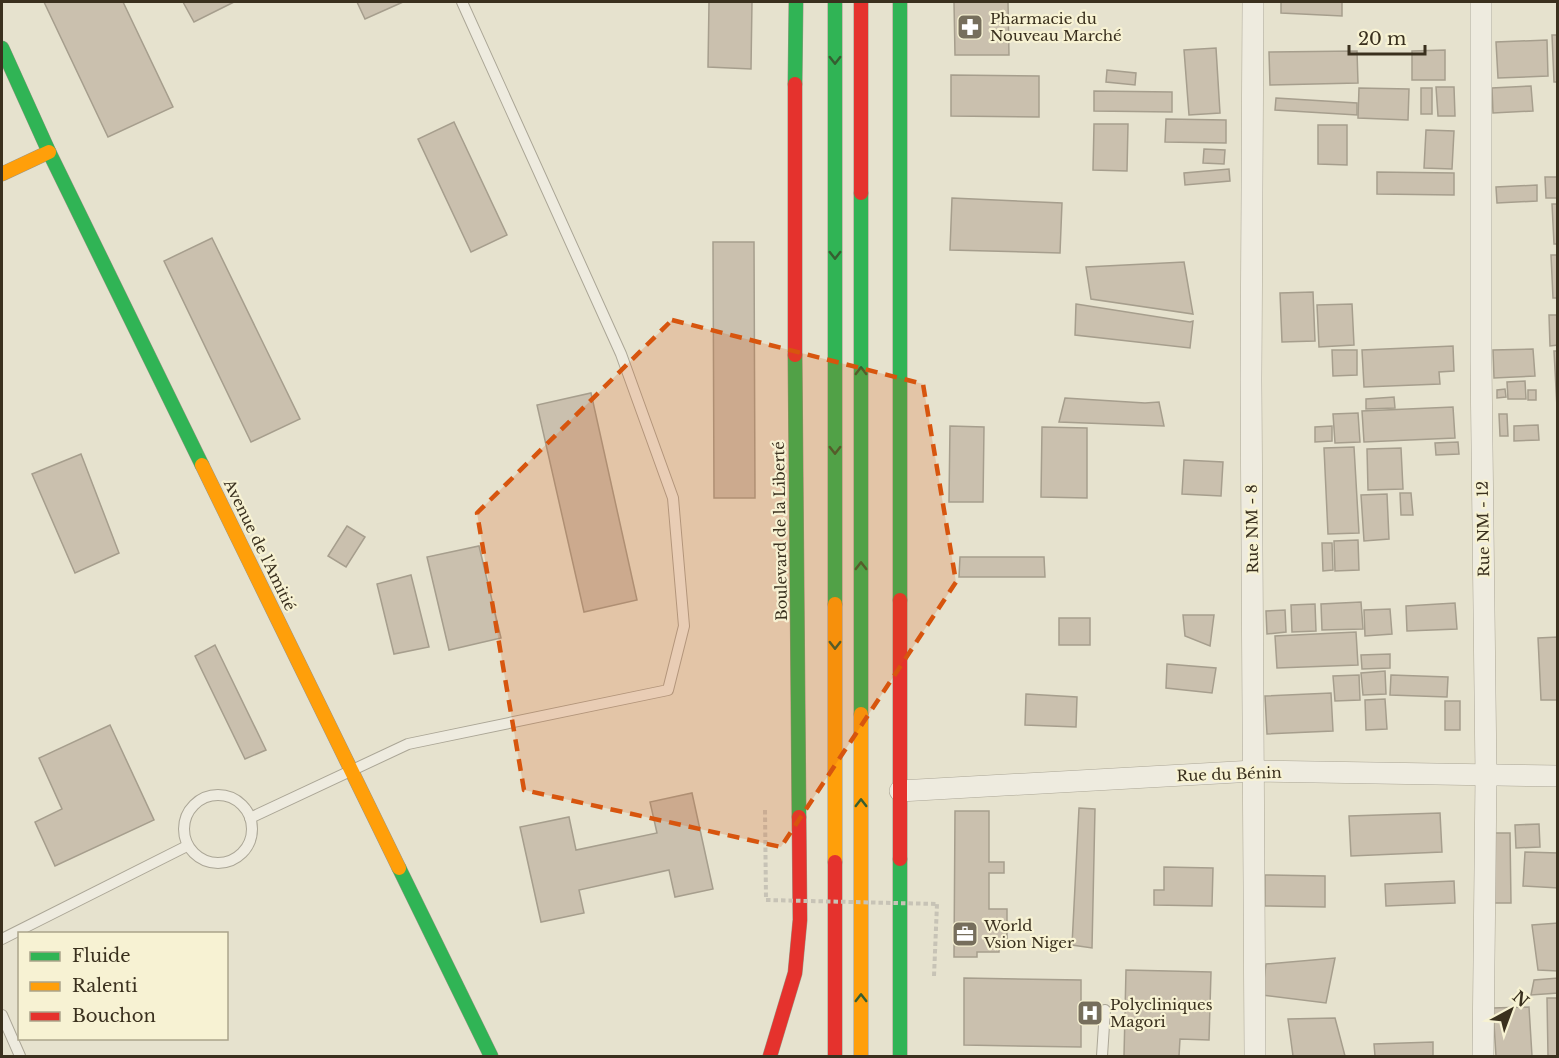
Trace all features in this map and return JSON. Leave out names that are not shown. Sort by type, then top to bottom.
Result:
[{"type":"main road","name":"Boulevard de la Liberté","points":[[770,1056],[795,973],[800,920],[794,272],[796,2]]},
{"type":"main road","points":[[835,2],[835,1056]]},
{"type":"main road","points":[[861,2],[861,1056]]},
{"type":"main road","points":[[900,2],[900,1056]]},
{"type":"main road","name":"Avenue de l'Amitié","points":[[2,48],[49,152],[491,1056]]},
{"type":"main road","points":[[2,174],[49,152]]},
{"type":"street","name":"Rue NM - 8","points":[[1252,2],[1251,391],[1255,1056]]},
{"type":"street","name":"Rue NM - 12","points":[[1481,2],[1481,362],[1486,775],[1483,1056]]},
{"type":"street","name":"Rue du Bénin","points":[[900,790],[1254,771],[1557,776]]},
{"type":"lane","points":[[250,818],[408,744],[668,690],[684,626],[673,498],[621,354],[462,2]]},
{"type":"lane","points":[[215,795],[237,800],[245,808],[250,818],[252,829],[245,851],[226,863],[215,864],[204,861],[194,855],[187,846],[183,823],[194,804],[204,798],[215,795]]},
{"type":"lane","points":[[2,939],[187,846]]},
{"type":"lane","points":[[1102,1056],[1105,1010]]},
{"type":"lane","points":[[2,1015],[20,1056]]},
{"type":"path","points":[[765,810],[766,900],[937,904],[934,976]]},
{"type":"highlighted area","points":[[672,320],[923,384],[956,582],[781,847],[524,790],[477,513]]},
{"type":"building","points":[[44,2],[123,2],[173,107],[108,137]]},
{"type":"building","points":[[183,2],[234,2],[194,22]]},
{"type":"building","points":[[357,2],[403,2],[365,19]]},
{"type":"building","points":[[709,2],[752,2],[751,69],[708,67]]},
{"type":"building","points":[[954,2],[1008,2],[1009,55],[955,55]]},
{"type":"building","points":[[1281,2],[1342,2],[1342,16],[1281,13]]},
{"type":"building","points":[[1552,35],[1558,35],[1558,82],[1554,82]]},
{"type":"building","points":[[1547,40],[1548,76],[1498,78],[1496,42]]},
{"type":"building","points":[[1216,48],[1220,113],[1189,115],[1184,50]]},
{"type":"building","points":[[1445,50],[1445,80],[1412,80],[1412,51]]},
{"type":"building","points":[[1357,51],[1358,83],[1270,85],[1269,52]]},
{"type":"building","points":[[1107,70],[1136,73],[1135,85],[1106,82]]},
{"type":"building","points":[[951,75],[1039,76],[1039,117],[951,116]]},
{"type":"building","points":[[1531,86],[1533,111],[1493,113],[1492,88]]},
{"type":"building","points":[[1436,87],[1454,87],[1455,116],[1438,116]]},
{"type":"building","points":[[1359,88],[1409,89],[1408,120],[1358,118]]},
{"type":"building","points":[[1421,88],[1432,88],[1432,114],[1421,114]]},
{"type":"building","points":[[1094,91],[1172,92],[1172,112],[1094,111]]},
{"type":"building","points":[[1276,98],[1357,103],[1357,115],[1275,110]]},
{"type":"building","points":[[1166,119],[1226,120],[1226,143],[1165,142]]},
{"type":"building","points":[[454,122],[507,235],[471,252],[418,139]]},
{"type":"building","points":[[1094,124],[1128,124],[1127,171],[1093,170]]},
{"type":"building","points":[[1318,125],[1347,125],[1347,165],[1318,164]]},
{"type":"building","points":[[1426,130],[1454,131],[1452,169],[1424,168]]},
{"type":"building","points":[[1204,149],[1225,150],[1224,164],[1203,163]]},
{"type":"building","points":[[1229,169],[1230,181],[1185,185],[1184,173]]},
{"type":"building","points":[[1377,172],[1454,173],[1454,195],[1377,194]]},
{"type":"building","points":[[1545,177],[1558,177],[1558,198],[1546,198]]},
{"type":"building","points":[[1537,185],[1537,201],[1497,203],[1496,187]]},
{"type":"building","points":[[952,198],[1062,203],[1060,253],[950,250]]},
{"type":"building","points":[[1552,204],[1558,204],[1558,244],[1554,244]]},
{"type":"building","points":[[212,238],[300,419],[251,442],[164,261]]},
{"type":"building","points":[[713,242],[754,242],[755,498],[714,498]]},
{"type":"building","points":[[1551,255],[1558,255],[1558,298],[1553,298]]},
{"type":"building","points":[[1184,262],[1193,314],[1091,299],[1086,267]]},
{"type":"building","points":[[1313,292],[1315,341],[1282,342],[1280,293]]},
{"type":"building","points":[[1076,304],[1193,321],[1190,348],[1075,335]]},
{"type":"building","points":[[1352,304],[1354,345],[1319,347],[1317,305]]},
{"type":"building","points":[[1549,315],[1558,315],[1558,345],[1550,346]]},
{"type":"building","points":[[1453,346],[1454,371],[1439,372],[1440,384],[1364,387],[1362,350]]},
{"type":"building","points":[[1533,349],[1535,376],[1494,378],[1493,350]]},
{"type":"building","points":[[1332,350],[1357,350],[1357,375],[1333,376]]},
{"type":"building","points":[[1554,351],[1558,351],[1558,426]]},
{"type":"building","points":[[1525,381],[1526,399],[1508,399],[1507,382]]},
{"type":"building","points":[[1505,389],[1506,397],[1497,398],[1497,390]]},
{"type":"building","points":[[1528,390],[1536,390],[1536,400],[1528,400]]},
{"type":"building","points":[[591,393],[637,600],[584,612],[537,405]]},
{"type":"building","points":[[1394,397],[1395,408],[1366,409],[1366,399]]},
{"type":"building","points":[[1065,398],[1159,402],[1164,426],[1059,422]]},
{"type":"building","points":[[1453,407],[1455,438],[1364,442],[1362,411]]},
{"type":"building","points":[[1358,413],[1360,442],[1335,443],[1333,414]]},
{"type":"building","points":[[1499,414],[1507,414],[1508,436],[1500,436]]},
{"type":"building","points":[[1538,425],[1539,440],[1514,441],[1514,426]]},
{"type":"building","points":[[950,426],[984,427],[983,502],[949,502]]},
{"type":"building","points":[[1332,426],[1332,441],[1315,442],[1315,427]]},
{"type":"building","points":[[1042,427],[1087,428],[1087,498],[1041,497]]},
{"type":"building","points":[[1458,442],[1459,454],[1436,455],[1435,443]]},
{"type":"building","points":[[1354,447],[1359,533],[1328,534],[1324,448]]},
{"type":"building","points":[[1401,448],[1403,489],[1368,490],[1367,449]]},
{"type":"building","points":[[81,454],[119,553],[75,573],[32,474]]},
{"type":"building","points":[[1184,460],[1223,462],[1221,496],[1182,494]]},
{"type":"building","points":[[1400,493],[1411,493],[1413,515],[1401,515]]},
{"type":"building","points":[[1387,494],[1389,539],[1364,541],[1361,495]]},
{"type":"building","points":[[347,526],[365,537],[346,567],[328,556]]},
{"type":"building","points":[[1358,540],[1359,570],[1335,571],[1334,541]]},
{"type":"building","points":[[1322,543],[1332,543],[1333,570],[1323,571]]},
{"type":"building","points":[[479,546],[501,638],[449,650],[427,557]]},
{"type":"building","points":[[960,557],[1044,557],[1045,577],[959,577]]},
{"type":"building","points":[[411,575],[429,647],[394,654],[377,584]]},
{"type":"building","points":[[1361,602],[1363,629],[1322,630],[1321,604]]},
{"type":"building","points":[[1455,603],[1457,629],[1407,631],[1406,606]]},
{"type":"building","points":[[1315,604],[1316,631],[1292,632],[1291,605]]},
{"type":"building","points":[[1390,609],[1392,634],[1365,636],[1364,610]]},
{"type":"building","points":[[1285,610],[1286,632],[1267,634],[1266,611]]},
{"type":"building","points":[[1183,615],[1214,615],[1210,646],[1185,636]]},
{"type":"building","points":[[1059,618],[1090,618],[1090,645],[1059,645]]},
{"type":"building","points":[[1356,632],[1358,665],[1277,668],[1275,636]]},
{"type":"building","points":[[1558,637],[1558,700],[1541,700],[1538,638]]},
{"type":"building","points":[[215,645],[266,750],[245,759],[195,656]]},
{"type":"building","points":[[1390,654],[1390,668],[1362,669],[1361,655]]},
{"type":"building","points":[[1167,664],[1216,668],[1212,693],[1166,688]]},
{"type":"building","points":[[1385,671],[1386,694],[1363,695],[1361,673]]},
{"type":"building","points":[[1359,675],[1360,700],[1335,701],[1333,676]]},
{"type":"building","points":[[1391,675],[1448,677],[1447,697],[1390,695]]},
{"type":"building","points":[[1331,693],[1333,731],[1267,734],[1265,696]]},
{"type":"building","points":[[1026,694],[1077,697],[1076,727],[1025,725]]},
{"type":"building","points":[[1385,699],[1387,729],[1366,730],[1365,700]]},
{"type":"building","points":[[1445,701],[1460,701],[1460,730],[1445,730]]},
{"type":"building","points":[[110,725],[154,820],[55,866],[35,822],[62,809],[39,758]]},
{"type":"building","points":[[692,793],[713,889],[675,897],[669,870],[579,890],[584,913],[541,922],[520,827],[569,817],[576,850],[657,833],[650,802]]},
{"type":"building","points":[[1079,808],[1095,809],[1092,948],[1072,945]]},
{"type":"building","points":[[955,811],[989,811],[989,862],[1004,862],[1004,873],[989,873],[989,909],[1007,909],[1007,946],[999,946],[999,952],[977,952],[977,957],[954,957]]},
{"type":"building","points":[[1440,813],[1442,852],[1351,856],[1349,816]]},
{"type":"building","points":[[1539,824],[1540,847],[1516,848],[1515,825]]},
{"type":"building","points":[[1492,833],[1510,833],[1511,903],[1493,903]]},
{"type":"building","points":[[1525,852],[1558,853],[1558,888],[1523,886]]},
{"type":"building","points":[[1164,867],[1213,868],[1212,906],[1154,905],[1154,890],[1164,890]]},
{"type":"building","points":[[1265,875],[1325,876],[1325,907],[1265,906]]},
{"type":"building","points":[[1454,881],[1455,903],[1386,906],[1385,884]]},
{"type":"building","points":[[1558,923],[1558,971],[1538,970],[1532,925]]},
{"type":"building","points":[[1335,958],[1326,1003],[1262,995],[1266,964]]},
{"type":"building","points":[[1126,970],[1211,972],[1209,1040],[1180,1039],[1179,1056],[1124,1056]]},
{"type":"building","points":[[964,978],[1081,980],[1081,1047],[964,1045]]},
{"type":"building","points":[[1558,978],[1558,993],[1531,995],[1534,980]]},
{"type":"building","points":[[1547,998],[1558,998],[1558,1056],[1548,1056]]},
{"type":"building","points":[[1529,1007],[1532,1056],[1496,1056],[1493,1008]]},
{"type":"building","points":[[1335,1018],[1345,1056],[1293,1056],[1288,1019]]},
{"type":"building","points":[[1433,1042],[1433,1056],[1375,1056],[1374,1044]]},
{"type":"traffic: fast","points":[[795,84],[796,2]]},
{"type":"traffic: fast","points":[[835,2],[835,604]]},
{"type":"traffic: fast","points":[[900,2],[900,600]]},
{"type":"traffic: fast","points":[[2,48],[49,152],[202,465]]},
{"type":"traffic: fast","points":[[861,193],[861,714]]},
{"type":"traffic: fast","points":[[795,355],[799,817]]},
{"type":"traffic: fast","points":[[900,859],[900,1056]]},
{"type":"traffic: fast","points":[[399,868],[491,1056]]},
{"type":"traffic: slow","points":[[2,174],[49,152]]},
{"type":"traffic: slow","points":[[202,465],[399,868]]},
{"type":"traffic: slow","points":[[835,604],[835,862]]},
{"type":"traffic: slow","points":[[861,714],[861,1056]]},
{"type":"traffic: jam","points":[[861,2],[861,193]]},
{"type":"traffic: jam","points":[[795,84],[795,355]]},
{"type":"traffic: jam","points":[[900,600],[900,859]]},
{"type":"traffic: jam","points":[[770,1056],[795,973],[800,920],[799,817]]},
{"type":"traffic: jam","points":[[835,862],[835,1056]]},
{"type":"place","name":"Pharmacie du Nouveau Marché","points":[[970,27]]},
{"type":"place","name":"World Vsion Niger","points":[[965,934]]},
{"type":"place","name":"Polycliniques Magori","points":[[1090,1013]]}]
